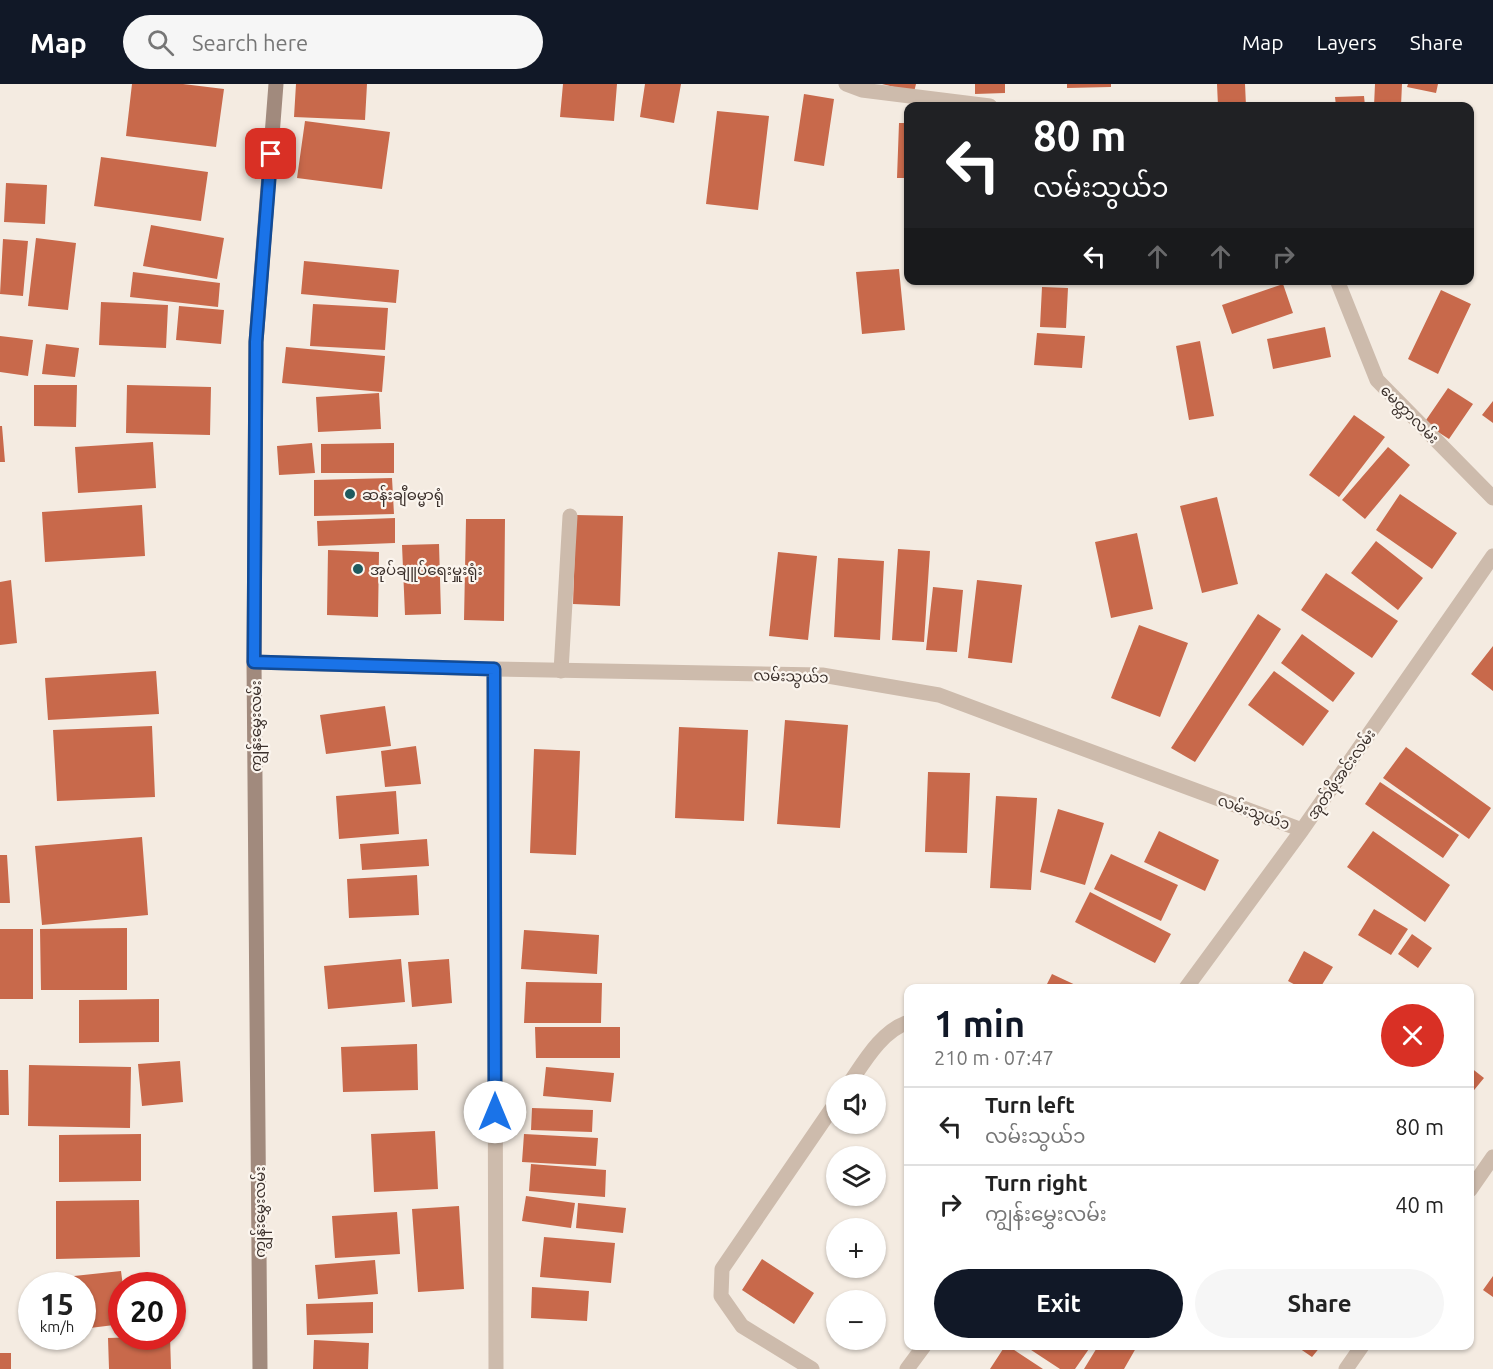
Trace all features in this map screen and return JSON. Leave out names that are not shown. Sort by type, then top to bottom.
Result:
[{"type":"street","name":"ကျွန်းမွှေးလမ်း","points":[[260,1369],[254,662],[256,342],[276,84]]},
{"type":"street","points":[[846,84],[862,90],[958,102]]},
{"type":"street","name":"မေတ္တာလမ်း","points":[[1339,285],[1377,380],[1493,498]]},
{"type":"street","points":[[561,671],[570,516]]},
{"type":"street","name":"အုတ်ဖိုအင်းလမ်း","points":[[1189,984],[1302,830],[1493,556]]},
{"type":"street","name":"လမ်းသွယ်၁","points":[[254,662],[561,671],[822,675],[939,695],[1302,830]]},
{"type":"street","points":[[494,669],[496,1369]]},
{"type":"street","points":[[856,1074],[868,1056],[895,1028],[904,1024]]},
{"type":"street","points":[[812,1369],[742,1326],[721,1296],[722,1269],[826,1117]]},
{"type":"street","points":[[1474,1184],[1493,1157]]},
{"type":"street","points":[[907,1369],[921,1350]]},
{"type":"street","points":[[1346,1369],[1359,1350]]},
{"type":"building","points":[[132,84],[183,84],[224,89],[216,147],[126,136]]},
{"type":"building","points":[[296,84],[367,84],[365,120],[294,117]]},
{"type":"building","points":[[563,84],[617,84],[614,121],[560,117]]},
{"type":"building","points":[[645,84],[681,84],[674,123],[640,117]]},
{"type":"building","points":[[882,84],[916,84],[914,92]]},
{"type":"building","points":[[975,84],[1005,84],[1005,93],[975,94]]},
{"type":"building","points":[[1067,84],[1111,84],[1111,87],[1067,88]]},
{"type":"building","points":[[1217,84],[1245,84],[1246,102],[1218,102]]},
{"type":"building","points":[[1375,84],[1402,84],[1401,102],[1374,102]]},
{"type":"building","points":[[1408,84],[1438,84],[1436,93],[1407,87]]},
{"type":"building","points":[[804,94],[834,99],[824,166],[794,161]]},
{"type":"building","points":[[1364,96],[1365,102],[1336,102],[1335,97]]},
{"type":"building","points":[[717,111],[769,116],[758,210],[706,204]]},
{"type":"building","points":[[305,121],[390,132],[382,189],[297,178]]},
{"type":"building","points":[[899,123],[904,123],[904,178],[897,178]]},
{"type":"building","points":[[101,157],[208,172],[201,221],[94,206]]},
{"type":"building","points":[[6,183],[47,185],[45,224],[4,222]]},
{"type":"building","points":[[151,225],[224,238],[217,279],[143,266]]},
{"type":"building","points":[[36,238],[76,243],[68,310],[28,306]]},
{"type":"building","points":[[3,239],[28,241],[23,296],[0,294]]},
{"type":"building","points":[[304,261],[399,270],[396,303],[301,294]]},
{"type":"building","points":[[899,269],[905,330],[862,334],[856,272]]},
{"type":"building","points":[[133,272],[220,283],[218,307],[130,297]]},
{"type":"building","points":[[1283,285],[1293,313],[1232,334],[1222,305]]},
{"type":"building","points":[[1042,287],[1068,288],[1066,328],[1040,327]]},
{"type":"building","points":[[1441,290],[1471,304],[1438,374],[1408,359]]},
{"type":"building","points":[[101,302],[168,305],[166,348],[99,345]]},
{"type":"building","points":[[313,304],[388,308],[385,350],[310,346]]},
{"type":"building","points":[[179,306],[224,310],[221,344],[176,340]]},
{"type":"building","points":[[1325,327],[1331,357],[1273,369],[1267,339]]},
{"type":"building","points":[[1037,333],[1085,336],[1082,368],[1034,365]]},
{"type":"building","points":[[0,336],[33,340],[28,376],[0,372]]},
{"type":"building","points":[[1200,341],[1214,416],[1189,420],[1176,346]]},
{"type":"building","points":[[46,344],[79,348],[75,377],[42,374]]},
{"type":"building","points":[[286,347],[385,356],[382,392],[282,383]]},
{"type":"building","points":[[34,385],[77,385],[76,427],[34,426]]},
{"type":"building","points":[[127,385],[211,387],[210,435],[126,433]]},
{"type":"building","points":[[1448,388],[1473,404],[1449,439],[1424,423]]},
{"type":"building","points":[[379,393],[381,429],[318,432],[316,397]]},
{"type":"building","points":[[1493,401],[1493,423],[1482,415]]},
{"type":"building","points":[[1354,415],[1385,437],[1339,497],[1309,475]]},
{"type":"building","points":[[0,426],[2,426],[5,462],[0,462]]},
{"type":"building","points":[[153,442],[156,488],[78,493],[75,447]]},
{"type":"building","points":[[312,443],[315,473],[279,475],[277,446]]},
{"type":"building","points":[[394,443],[394,473],[321,473],[321,444]]},
{"type":"building","points":[[1388,447],[1410,465],[1365,519],[1342,500]]},
{"type":"building","points":[[392,478],[394,514],[314,516],[314,480]]},
{"type":"building","points":[[1400,494],[1457,533],[1432,569],[1376,530]]},
{"type":"building","points":[[1217,497],[1238,584],[1202,593],[1180,506]]},
{"type":"building","points":[[142,505],[145,556],[45,562],[42,512]]},
{"type":"building","points":[[576,515],[623,516],[620,606],[573,604]]},
{"type":"building","points":[[395,518],[395,543],[318,546],[317,521]]},
{"type":"building","points":[[466,519],[505,519],[504,621],[464,620]]},
{"type":"building","points":[[1137,533],[1153,609],[1111,618],[1095,542]]},
{"type":"building","points":[[1376,541],[1423,578],[1398,610],[1351,573]]},
{"type":"building","points":[[439,544],[441,614],[405,615],[402,545]]},
{"type":"building","points":[[898,549],[930,551],[924,642],[892,640]]},
{"type":"building","points":[[328,550],[379,552],[378,617],[327,615]]},
{"type":"building","points":[[778,552],[817,556],[808,640],[769,636]]},
{"type":"building","points":[[838,558],[884,561],[880,640],[834,637]]},
{"type":"building","points":[[1326,573],[1398,621],[1372,658],[1301,610]]},
{"type":"building","points":[[11,580],[17,643],[0,645],[0,582]]},
{"type":"building","points":[[977,580],[1022,585],[1012,663],[968,658]]},
{"type":"building","points":[[933,587],[963,590],[957,652],[926,650]]},
{"type":"building","points":[[1258,614],[1281,629],[1195,762],[1171,748]]},
{"type":"building","points":[[1139,625],[1188,643],[1160,717],[1111,698]]},
{"type":"building","points":[[1302,634],[1355,673],[1333,702],[1281,663]]},
{"type":"building","points":[[1493,646],[1493,691],[1471,674]]},
{"type":"building","points":[[156,671],[159,714],[48,720],[45,678]]},
{"type":"building","points":[[1274,671],[1329,711],[1303,746],[1248,705]]},
{"type":"building","points":[[385,706],[391,746],[326,754],[320,715]]},
{"type":"building","points":[[785,720],[848,725],[840,828],[777,824]]},
{"type":"building","points":[[152,726],[155,797],[57,801],[53,730]]},
{"type":"building","points":[[679,727],[748,730],[744,821],[675,818]]},
{"type":"building","points":[[416,746],[421,784],[385,787],[381,751]]},
{"type":"building","points":[[1406,747],[1491,808],[1469,839],[1383,778]]},
{"type":"building","points":[[534,749],[580,751],[576,855],[530,853]]},
{"type":"building","points":[[928,772],[970,773],[967,853],[925,852]]},
{"type":"building","points":[[1380,782],[1459,835],[1443,858],[1365,804]]},
{"type":"building","points":[[396,791],[399,834],[339,839],[336,796]]},
{"type":"building","points":[[996,796],[1037,798],[1031,890],[990,888]]},
{"type":"building","points":[[1058,809],[1104,823],[1085,885],[1040,872]]},
{"type":"building","points":[[1159,831],[1219,860],[1205,891],[1144,862]]},
{"type":"building","points":[[1373,831],[1450,885],[1425,922],[1347,867]]},
{"type":"building","points":[[142,837],[148,915],[42,925],[35,846]]},
{"type":"building","points":[[427,839],[429,866],[362,870],[360,844]]},
{"type":"building","points":[[1111,854],[1178,885],[1161,921],[1094,889]]},
{"type":"building","points":[[0,855],[7,855],[10,903],[0,903]]},
{"type":"building","points":[[417,875],[419,915],[349,918],[347,879]]},
{"type":"building","points":[[1090,892],[1171,934],[1155,963],[1075,922]]},
{"type":"building","points":[[1374,909],[1408,929],[1391,955],[1358,935]]},
{"type":"building","points":[[127,928],[127,990],[41,990],[40,929]]},
{"type":"building","points":[[0,929],[33,929],[33,999],[0,999]]},
{"type":"building","points":[[524,930],[599,935],[597,974],[521,969]]},
{"type":"building","points":[[1412,934],[1432,948],[1418,968],[1398,954]]},
{"type":"building","points":[[1304,951],[1333,967],[1322,984],[1294,984],[1288,981]]},
{"type":"building","points":[[401,959],[405,1002],[328,1009],[324,966]]},
{"type":"building","points":[[449,959],[452,1003],[412,1007],[408,962]]},
{"type":"building","points":[[1052,974],[1073,984],[1047,984]]},
{"type":"building","points":[[526,982],[602,983],[601,1023],[524,1023]]},
{"type":"building","points":[[159,999],[159,1042],[79,1043],[79,1000]]},
{"type":"building","points":[[535,1027],[620,1027],[620,1058],[536,1058]]},
{"type":"building","points":[[417,1044],[418,1090],[343,1092],[341,1047]]},
{"type":"building","points":[[180,1061],[183,1102],[142,1106],[138,1064]]},
{"type":"building","points":[[29,1065],[131,1067],[130,1128],[28,1126]]},
{"type":"building","points":[[546,1067],[614,1073],[611,1102],[543,1096]]},
{"type":"building","points":[[0,1070],[8,1070],[9,1115],[0,1115]]},
{"type":"building","points":[[1474,1070],[1484,1078],[1474,1090]]},
{"type":"building","points":[[532,1108],[593,1110],[592,1132],[531,1130]]},
{"type":"building","points":[[435,1131],[438,1189],[374,1192],[371,1134]]},
{"type":"building","points":[[141,1134],[141,1181],[59,1182],[59,1135]]},
{"type":"building","points":[[524,1134],[598,1138],[596,1166],[522,1162]]},
{"type":"building","points":[[531,1164],[606,1170],[605,1197],[529,1191]]},
{"type":"building","points":[[526,1196],[575,1203],[571,1228],[522,1221]]},
{"type":"building","points":[[139,1200],[140,1257],[56,1259],[56,1201]]},
{"type":"building","points":[[578,1203],[626,1208],[623,1233],[576,1228]]},
{"type":"building","points":[[459,1206],[464,1289],[418,1292],[412,1209]]},
{"type":"building","points":[[397,1212],[400,1254],[335,1258],[332,1216]]},
{"type":"building","points":[[544,1237],[615,1243],[611,1283],[540,1277]]},
{"type":"building","points":[[762,1259],[814,1293],[794,1324],[742,1290]]},
{"type":"building","points":[[375,1260],[378,1294],[318,1299],[315,1265]]},
{"type":"building","points":[[108,1272],[108,1326],[96,1327],[96,1274]]},
{"type":"building","points":[[1493,1276],[1493,1297],[1483,1290]]},
{"type":"building","points":[[532,1287],[589,1291],[587,1321],[531,1318]]},
{"type":"building","points":[[373,1302],[373,1333],[307,1335],[306,1304]]},
{"type":"building","points":[[314,1340],[369,1343],[368,1369],[313,1369]]},
{"type":"building","points":[[108,1350],[170,1350],[171,1369],[109,1369]]},
{"type":"building","points":[[1002,1350],[1014,1350],[1043,1369],[990,1369]]},
{"type":"building","points":[[1031,1350],[1088,1350],[1075,1369],[1060,1369]]},
{"type":"building","points":[[1096,1350],[1135,1350],[1124,1369],[1084,1369]]},
{"type":"building","points":[[1302,1350],[1318,1350],[1312,1357]]},
{"type":"building","points":[[0,1353],[11,1353],[11,1369],[0,1369]]},
{"type":"place","name":"ဆန်းချီဓမ္မာရုံ","points":[[350,494]]},
{"type":"place","name":"အုပ်ချူပ်ရေးမှူးရုံး","points":[[358,569]]},
{"type":"route","points":[[271,154],[256,342],[254,662],[494,669],[495,1112]]}]
